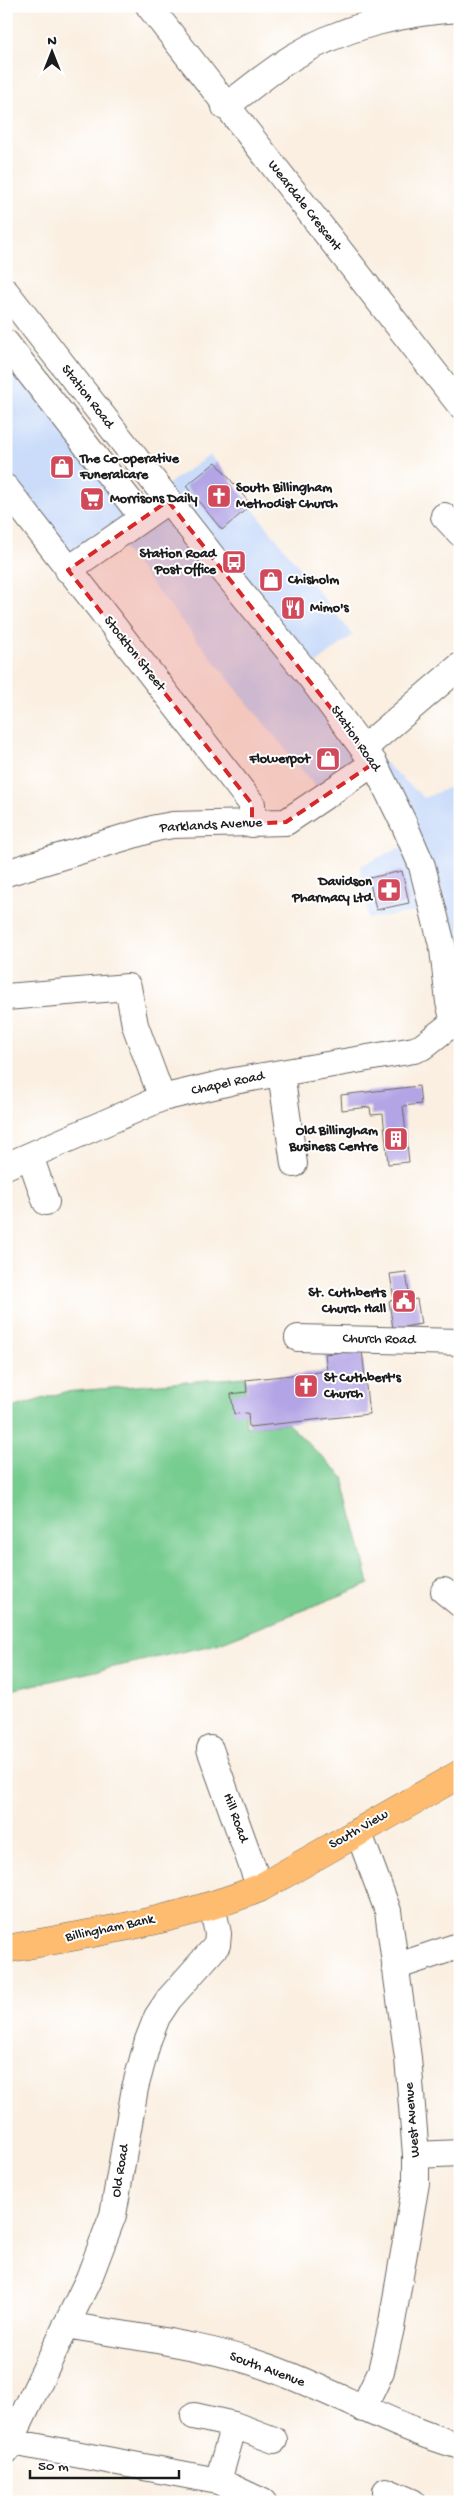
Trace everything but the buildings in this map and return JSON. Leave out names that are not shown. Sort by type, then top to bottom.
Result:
[{"type":"main road","name":"South View","points":[[212,1905],[260,1888],[460,1774]]},
{"type":"main road","name":"Billingham Bank","points":[[6,1949],[169,1916],[212,1905]]},
{"type":"street","name":"Weardale Crescent","points":[[149,6],[225,107],[460,406]]},
{"type":"street","points":[[225,107],[293,57],[319,43],[348,32],[407,15],[460,8]]},
{"type":"street","name":"Station Road","points":[[6,292],[168,501],[311,678],[368,755],[422,866],[451,947],[457,1025]]},
{"type":"street","points":[[6,343],[143,518]]},
{"type":"street","name":"Stockton Street","points":[[6,488],[252,804],[252,824]]},
{"type":"street","points":[[68,570],[168,501]]},
{"type":"street","name":"Parklands Avenue","points":[[6,873],[156,828],[173,825],[286,822],[368,755],[460,666]]},
{"type":"street","points":[[6,997],[128,987],[135,1025],[162,1098]]},
{"type":"street","name":"Chapel Road","points":[[6,1166],[162,1098],[281,1073],[414,1050],[457,1025]]},
{"type":"street","points":[[281,1073],[294,1164]]},
{"type":"street","points":[[30,1156],[46,1202]]},
{"type":"street","name":"Church Road","points":[[298,1338],[460,1342]]},
{"type":"street","name":"Hill Road","points":[[210,1749],[260,1888]]},
{"type":"street","name":"West Avenue","points":[[358,1831],[388,1910],[408,2058],[416,2156],[416,2183],[387,2345],[381,2371],[363,2409]]},
{"type":"street","name":"Old Road","points":[[9,2447],[90,2278],[114,2215],[135,2088],[148,2040],[157,2017],[169,1999],[217,1945],[218,1934],[212,1905]]},
{"type":"street","points":[[396,1967],[455,1947],[460,1948]]},
{"type":"street","points":[[416,2156],[460,2153]]},
{"type":"street","name":"South Avenue","points":[[66,2325],[242,2359],[272,2369],[363,2409],[460,2446]]},
{"type":"street","points":[[194,2416],[234,2425],[274,2440]]},
{"type":"street","points":[[218,2482],[234,2425]]},
{"type":"street","points":[[9,2447],[218,2482],[263,2502]]},
{"type":"street","points":[[386,2491],[412,2502]]},
{"type":"highlighted area","points":[[168,501],[374,763],[286,822],[252,824],[252,804],[68,570]]},
{"type":"shaded area","points":[[6,358],[133,514],[175,479],[210,455],[353,635],[313,666],[384,762],[424,798],[460,783],[460,942],[446,944],[439,908],[368,919],[360,866],[405,845],[369,771],[325,799],[119,543],[72,554],[6,474]]},
{"type":"green space","points":[[245,1377],[246,1427],[287,1423],[343,1477],[369,1584],[217,1644],[6,1691],[6,1410],[64,1392]]},
{"type":"place","name":"The Co-operative Funeralcare","points":[[62,467]]},
{"type":"place","name":"South Billingham Methodist Church","points":[[219,496]]},
{"type":"place","name":"Morrisons Daily","points":[[92,499]]},
{"type":"place","name":"Station Road Post Office","points":[[234,562]]},
{"type":"place","name":"Chisholm","points":[[271,580]]},
{"type":"place","name":"Mimo's","points":[[293,608]]},
{"type":"place","name":"Flowerpot","points":[[328,759]]},
{"type":"place","name":"Davidson Pharmacy Ltd","points":[[389,890]]},
{"type":"place","name":"Old Billingham Business Centre","points":[[396,1139]]},
{"type":"place","name":"St. Cuthberts Church Hall","points":[[404,1301]]},
{"type":"place","name":"St Cuthbert's Church","points":[[306,1386]]}]
